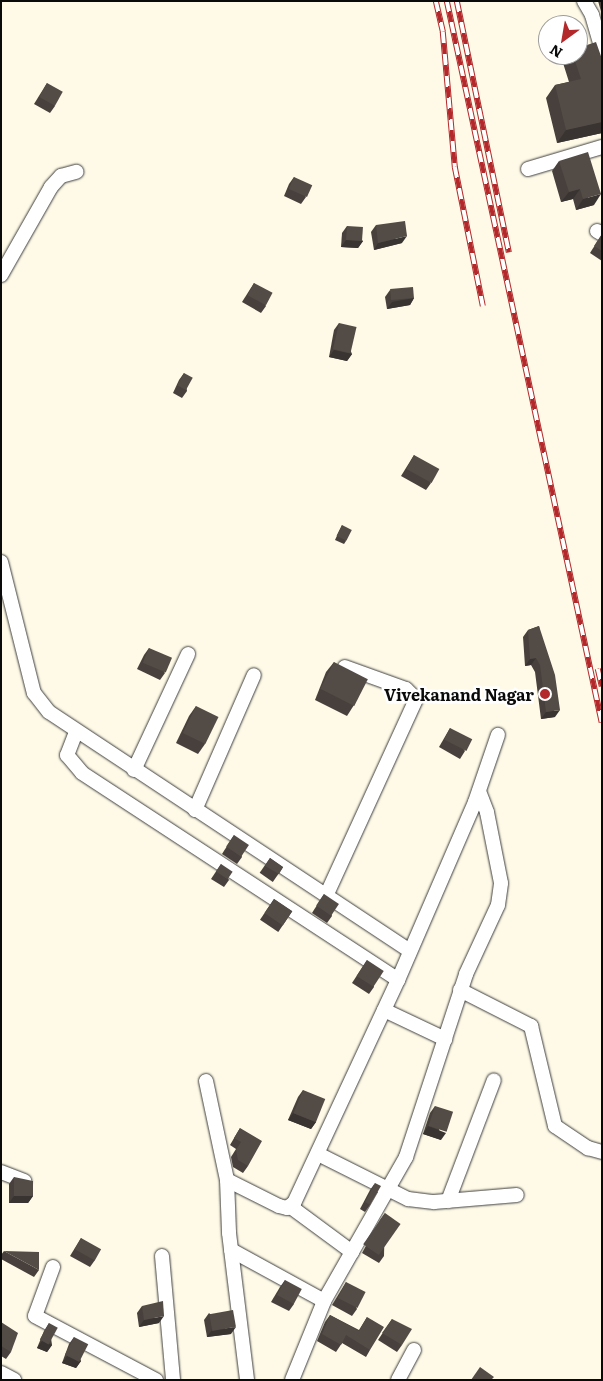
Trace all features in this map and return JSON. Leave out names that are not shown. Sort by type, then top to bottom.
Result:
[{"type":"street","points":[[584,1],[592,15],[602,51]]},
{"type":"street","points":[[528,169],[602,147]]},
{"type":"street","points":[[1,275],[51,186],[61,176],[76,172]]},
{"type":"street","points":[[1,562],[34,693],[56,719],[410,951]]},
{"type":"street","points":[[134,770],[188,654]]},
{"type":"street","points":[[326,896],[416,699],[406,689],[345,667]]},
{"type":"street","points":[[195,810],[254,675]]},
{"type":"street","points":[[76,732],[68,755],[82,773],[398,980]]},
{"type":"street","points":[[291,1207],[318,1154],[398,980],[479,791],[498,736]]},
{"type":"street","points":[[292,1380],[324,1301],[406,1157],[460,990],[501,895],[487,812],[479,791]]},
{"type":"street","points":[[460,990],[531,1026],[555,1126],[588,1148],[602,1152]]},
{"type":"street","points":[[384,1010],[445,1039]]},
{"type":"street","points":[[448,1201],[494,1080]]},
{"type":"street","points":[[206,1081],[226,1180],[231,1250],[247,1380]]},
{"type":"street","points":[[318,1154],[408,1199],[448,1201],[517,1195]]},
{"type":"street","points":[[1,1172],[24,1181]]},
{"type":"street","points":[[226,1180],[279,1206],[291,1207],[352,1252]]},
{"type":"street","points":[[231,1250],[324,1301]]},
{"type":"street","points":[[162,1256],[173,1380]]},
{"type":"street","points":[[53,1267],[35,1316],[156,1380]]},
{"type":"street","points":[[398,1380],[414,1350]]},
{"type":"street","points":[[1,1374],[14,1380]]},
{"type":"building","points":[[596,42],[602,59],[602,122],[566,130],[555,85],[581,79],[576,65],[588,65],[588,45]]},
{"type":"building","points":[[47,83],[63,92],[55,106],[39,97]]},
{"type":"building","points":[[588,152],[601,194],[583,199],[580,189],[569,192],[559,161]]},
{"type":"building","points":[[294,177],[312,185],[307,197],[289,189]]},
{"type":"building","points":[[405,221],[407,236],[378,243],[376,225]]},
{"type":"building","points":[[347,226],[363,227],[362,241],[346,240]]},
{"type":"building","points":[[602,234],[602,251],[594,246]]},
{"type":"building","points":[[254,283],[273,293],[266,305],[247,295]]},
{"type":"building","points":[[413,287],[414,298],[391,300],[390,289]]},
{"type":"building","points":[[339,323],[357,327],[350,353],[333,349]]},
{"type":"building","points":[[184,373],[193,378],[186,390],[177,385]]},
{"type":"building","points":[[414,455],[439,469],[432,483],[406,469]]},
{"type":"building","points":[[342,525],[352,530],[346,541],[337,536]]},
{"type":"building","points":[[539,626],[555,675],[560,710],[546,712],[540,665],[536,658],[530,659],[528,630]]},
{"type":"building","points":[[149,648],[172,658],[166,672],[143,663]]},
{"type":"building","points":[[334,662],[368,679],[354,706],[320,689]]},
{"type":"building","points":[[196,706],[218,717],[205,744],[183,733]]},
{"type":"building","points":[[450,728],[472,739],[466,751],[444,740]]},
{"type":"building","points":[[234,835],[249,845],[241,857],[226,847]]},
{"type":"building","points":[[270,858],[283,867],[279,874],[265,866]]},
{"type":"building","points":[[221,864],[233,872],[228,879],[216,871]]},
{"type":"building","points":[[324,894],[339,904],[331,916],[316,906]]},
{"type":"building","points":[[274,899],[292,911],[283,925],[264,913]]},
{"type":"building","points":[[367,960],[384,971],[373,987],[357,976]]},
{"type":"building","points":[[303,1090],[325,1099],[316,1122],[294,1113]]},
{"type":"building","points":[[435,1106],[453,1112],[447,1132],[429,1126]]},
{"type":"building","points":[[240,1128],[262,1141],[248,1166],[238,1160],[236,1150],[241,1142],[234,1138]]},
{"type":"building","points":[[14,1177],[33,1181],[33,1196],[14,1196]]},
{"type":"building","points":[[375,1183],[381,1186],[370,1205],[365,1202]]},
{"type":"building","points":[[385,1213],[401,1224],[379,1255],[363,1244]]},
{"type":"building","points":[[81,1238],[101,1249],[95,1261],[75,1249]]},
{"type":"building","points":[[4,1251],[39,1252],[39,1270]]},
{"type":"building","points":[[285,1280],[302,1289],[294,1304],[277,1295]]},
{"type":"building","points":[[346,1282],[366,1292],[357,1308],[338,1298]]},
{"type":"building","points":[[163,1301],[164,1316],[144,1320],[142,1306]]},
{"type":"building","points":[[233,1310],[236,1327],[212,1331],[209,1314]]},
{"type":"building","points":[[330,1315],[359,1331],[367,1317],[384,1327],[370,1350],[346,1335],[341,1345],[322,1334]]},
{"type":"building","points":[[392,1319],[412,1329],[402,1345],[382,1333]]},
{"type":"building","points":[[1,1322],[18,1333],[11,1352],[1,1346]]},
{"type":"building","points":[[49,1323],[58,1328],[49,1344],[40,1340]]},
{"type":"building","points":[[74,1337],[88,1344],[79,1362],[65,1355]]},
{"type":"building","points":[[480,1367],[494,1377],[491,1380],[471,1380]]},
{"type":"railway","points":[[436,1],[443,32],[455,167],[483,306]]},
{"type":"railway","points":[[447,1],[602,723]]},
{"type":"railway","points":[[457,1],[509,253]]},
{"type":"railway","points":[[598,669],[602,687]]},
{"type":"place","name":"Vivekanand Nagar","points":[[545,694]]}]
